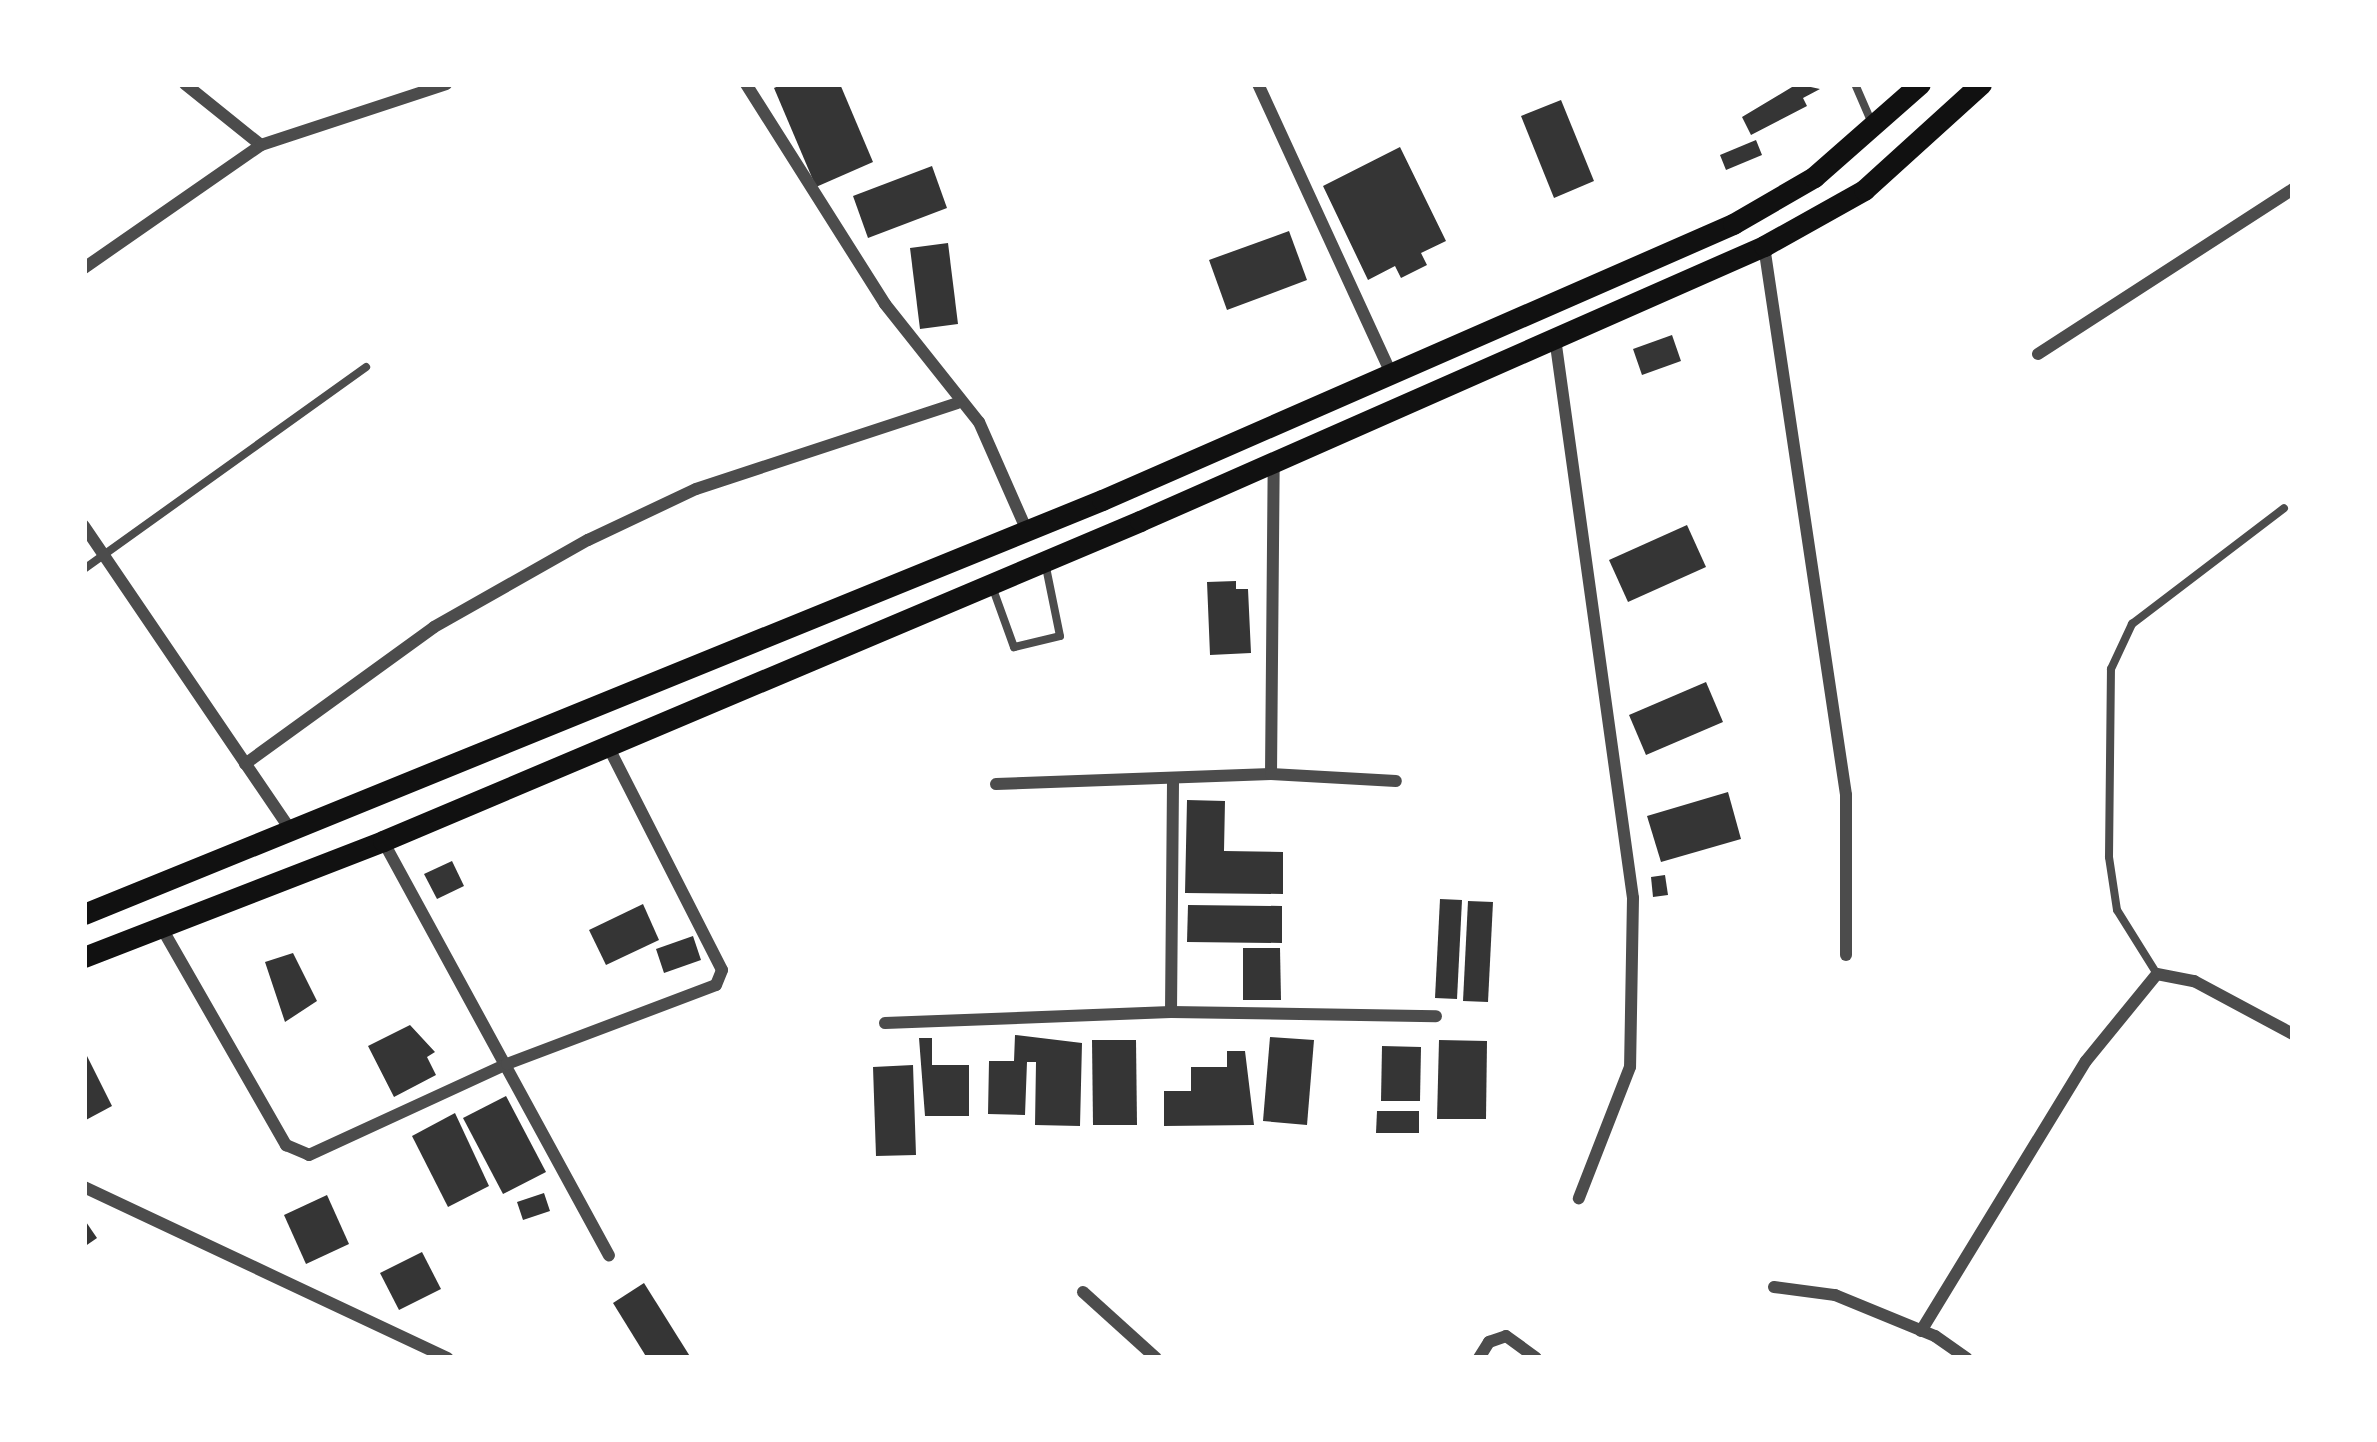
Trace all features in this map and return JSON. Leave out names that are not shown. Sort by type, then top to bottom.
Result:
[{"type":"main road","points":[[84,914],[1394,378],[1733,224],[1876,131],[1920,84]]},
{"type":"main road","points":[[84,957],[383,841],[1764,246],[1864,190],[1981,84]]},
{"type":"street","points":[[185,84],[261,145]]},
{"type":"street","points":[[84,268],[261,145],[446,84]]},
{"type":"street","points":[[746,84],[957,403],[979,422],[1027,531]]},
{"type":"street","points":[[1258,84],[1394,378]]},
{"type":"street","points":[[2038,354],[2293,189]]},
{"type":"street","points":[[1764,246],[1846,795],[1846,955]]},
{"type":"street","points":[[1556,338],[1633,898],[1630,1067],[1579,1198]]},
{"type":"street","points":[[245,764],[434,627],[588,540],[697,489],[957,403]]},
{"type":"street","points":[[1271,774],[1274,460]]},
{"type":"street","points":[[84,526],[290,831]]},
{"type":"street","points":[[160,925],[298,1153],[309,1155],[507,1064],[704,993],[722,970],[606,743]]},
{"type":"street","points":[[996,784],[1271,774],[1396,782]]},
{"type":"street","points":[[1171,1012],[1174,778]]},
{"type":"street","points":[[383,841],[609,1255]]},
{"type":"street","points":[[1921,1331],[2086,1061],[2157,974],[2194,981],[2293,1034]]},
{"type":"street","points":[[885,1023],[1171,1012],[1436,1016]]},
{"type":"street","points":[[84,1187],[448,1358]]},
{"type":"street","points":[[1774,1288],[1835,1295],[1921,1331],[1967,1358]]},
{"type":"street","points":[[1083,1292],[1156,1358]]},
{"type":"street","points":[[1479,1358],[1489,1342],[1506,1336],[1536,1358]]},
{"type":"lane","points":[[1855,84],[1876,131]]},
{"type":"lane","points":[[84,569],[366,367]]},
{"type":"lane","points":[[2157,974],[2117,910],[2109,857],[2111,669],[2132,624],[2284,508]]},
{"type":"lane","points":[[991,582],[1014,647],[1060,637],[1044,560]]},
{"type":"building","points":[[840,84],[873,162],[816,187],[774,88]]},
{"type":"building","points":[[1797,84],[1820,89],[1803,98],[1807,106],[1751,135],[1742,117]]},
{"type":"building","points":[[1561,100],[1594,181],[1554,198],[1521,116]]},
{"type":"building","points":[[1756,140],[1762,155],[1726,170],[1720,155]]},
{"type":"building","points":[[1400,147],[1446,241],[1421,253],[1427,265],[1401,278],[1395,266],[1368,280],[1323,186]]},
{"type":"building","points":[[932,166],[947,208],[868,238],[853,196]]},
{"type":"building","points":[[1289,231],[1307,280],[1227,310],[1209,260]]},
{"type":"building","points":[[948,243],[958,324],[920,329],[910,248]]},
{"type":"building","points":[[1672,335],[1681,361],[1642,375],[1633,349]]},
{"type":"building","points":[[1687,525],[1706,567],[1628,602],[1609,560]]},
{"type":"building","points":[[1236,581],[1236,589],[1248,589],[1251,653],[1210,655],[1207,582]]},
{"type":"building","points":[[1706,682],[1723,722],[1646,755],[1629,715]]},
{"type":"building","points":[[1728,792],[1741,839],[1661,862],[1647,816]]},
{"type":"building","points":[[1187,800],[1225,801],[1224,851],[1283,852],[1283,894],[1185,893]]},
{"type":"building","points":[[452,861],[464,886],[437,899],[424,874]]},
{"type":"building","points":[[1665,875],[1668,895],[1653,897],[1651,877]]},
{"type":"building","points":[[1440,899],[1462,900],[1457,999],[1435,998]]},
{"type":"building","points":[[1468,901],[1493,902],[1488,1002],[1463,1001]]},
{"type":"building","points":[[643,904],[659,940],[606,965],[589,930]]},
{"type":"building","points":[[1188,905],[1282,906],[1282,943],[1187,942]]},
{"type":"building","points":[[693,936],[701,960],[664,973],[656,949]]},
{"type":"building","points":[[1243,948],[1280,948],[1281,1000],[1243,1000]]},
{"type":"building","points":[[293,953],[317,1001],[285,1022],[265,962]]},
{"type":"building","points":[[410,1025],[435,1052],[427,1057],[436,1075],[394,1097],[368,1046]]},
{"type":"building","points":[[1015,1035],[1082,1043],[1080,1126],[1035,1125],[1036,1062],[1027,1062],[1025,1115],[988,1114],[989,1061],[1014,1061]]},
{"type":"building","points":[[1270,1037],[1314,1040],[1307,1125],[1263,1121]]},
{"type":"building","points":[[919,1038],[932,1038],[932,1065],[969,1065],[969,1116],[925,1116]]},
{"type":"building","points":[[1092,1040],[1136,1040],[1137,1125],[1093,1125]]},
{"type":"building","points":[[1439,1040],[1487,1041],[1486,1119],[1437,1119]]},
{"type":"building","points":[[1382,1046],[1421,1047],[1420,1101],[1381,1101]]},
{"type":"building","points":[[84,1050],[112,1106],[84,1121]]},
{"type":"building","points":[[1227,1051],[1245,1051],[1254,1125],[1164,1126],[1164,1091],[1191,1091],[1191,1067],[1227,1067]]},
{"type":"building","points":[[913,1065],[916,1155],[876,1156],[873,1067]]},
{"type":"building","points":[[506,1096],[546,1172],[503,1194],[463,1118]]},
{"type":"building","points":[[1377,1111],[1419,1111],[1419,1133],[1376,1133]]},
{"type":"building","points":[[455,1113],[489,1186],[448,1207],[412,1136]]},
{"type":"building","points":[[544,1193],[550,1211],[523,1220],[517,1202]]},
{"type":"building","points":[[327,1195],[349,1244],[306,1264],[284,1215]]},
{"type":"building","points":[[84,1219],[97,1238],[84,1247]]},
{"type":"building","points":[[422,1252],[441,1289],[399,1310],[380,1273]]},
{"type":"building","points":[[644,1283],[691,1358],[647,1358],[613,1303]]}]
